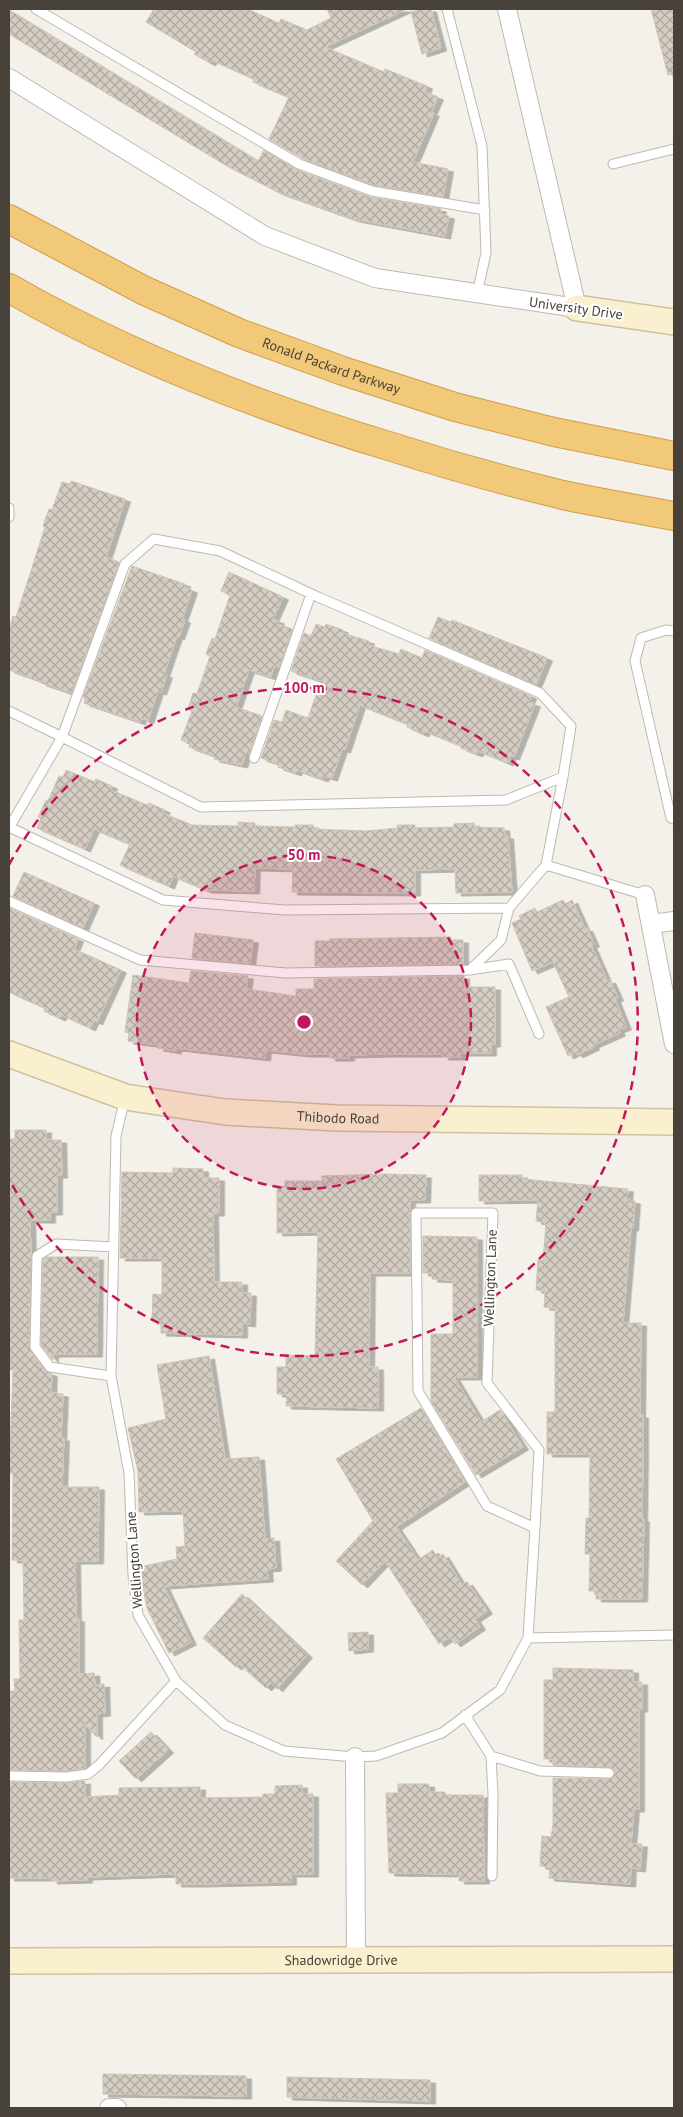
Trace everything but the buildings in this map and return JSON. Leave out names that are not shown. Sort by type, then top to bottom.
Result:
[{"type":"highway","name":"Ronald Packard Parkway","points":[[9,219],[143,290],[239,333],[342,371],[455,407],[554,432],[674,456]]},
{"type":"highway","points":[[9,288],[60,317],[192,378],[326,427],[497,478],[564,495],[674,516]]},
{"type":"street","points":[[507,9],[576,308]]},
{"type":"street","name":"University Drive","points":[[9,78],[265,236],[374,278],[674,322]]},
{"type":"street","points":[[645,895],[674,1044]]},
{"type":"street","points":[[651,924],[674,921]]},
{"type":"street","name":"Thibodo Road","points":[[9,1054],[125,1097],[225,1112],[338,1118],[674,1122]]},
{"type":"street","points":[[355,1757],[356,1961]]},
{"type":"street","name":"Shadowridge Drive","points":[[9,1961],[674,1959]]},
{"type":"street","points":[[109,2108],[117,2108]]},
{"type":"lane","points":[[36,9],[299,164],[372,191],[485,210]]},
{"type":"lane","points":[[447,9],[482,146],[486,253],[477,294]]},
{"type":"lane","points":[[613,164],[674,149]]},
{"type":"lane","points":[[9,508],[9,516]]},
{"type":"lane","points":[[470,970],[501,940],[509,908],[546,865],[571,726],[540,693],[311,594],[220,552],[154,539],[125,564],[62,737],[9,827],[163,900],[285,910],[509,908]]},
{"type":"lane","points":[[254,758],[311,594]]},
{"type":"lane","points":[[674,631],[666,630],[642,638],[635,661],[671,818],[674,819]]},
{"type":"lane","points":[[9,711],[201,807],[506,800],[563,777]]},
{"type":"lane","points":[[546,865],[645,895]]},
{"type":"lane","points":[[9,901],[140,960],[286,973],[470,970],[509,964],[539,1034]]},
{"type":"lane","name":"Wellington Lane","points":[[125,1097],[116,1136],[111,1376],[129,1473],[133,1575],[138,1615],[176,1681],[225,1725],[284,1751],[355,1757],[376,1756],[442,1733],[500,1690],[528,1638],[535,1528],[539,1450],[487,1383],[493,1213],[416,1213],[418,1392],[487,1506],[535,1528]]},
{"type":"lane","points":[[111,1376],[50,1367],[35,1348],[37,1256],[56,1244],[114,1247]]},
{"type":"lane","points":[[528,1638],[674,1635]]},
{"type":"lane","points":[[10,1776],[67,1777],[88,1774],[99,1765],[176,1681]]},
{"type":"lane","points":[[465,1716],[492,1756],[492,1876]]},
{"type":"lane","points":[[492,1756],[540,1772],[609,1773]]}]
